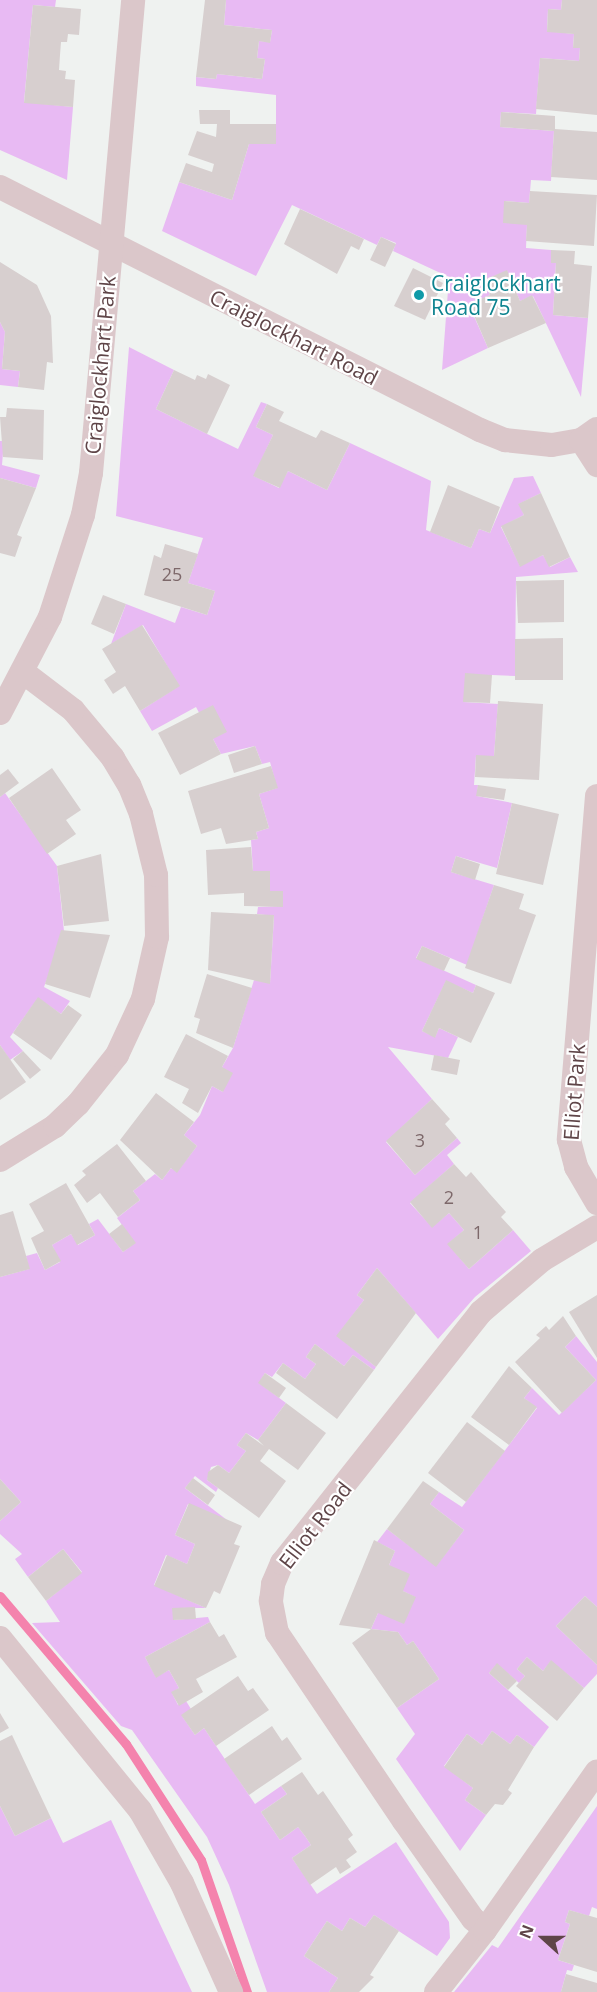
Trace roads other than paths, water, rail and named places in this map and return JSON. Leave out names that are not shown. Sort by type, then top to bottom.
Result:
[{"type":"street","name":"Craiglockhart Park","points":[[0,713],[23,672],[58,595],[83,515],[91,473],[132,0]]},
{"type":"street","name":"Craiglockhart Road","points":[[0,187],[480,430],[524,444],[552,445],[589,434]]},
{"type":"street","points":[[589,434],[597,465]]},
{"type":"street","points":[[0,1160],[55,1126],[99,1081],[117,1055],[143,999],[157,937],[156,875],[141,814],[129,785],[101,742],[73,710],[23,672]]},
{"type":"street","name":"Elliot Park","points":[[597,796],[569,1140],[576,1167],[597,1203]]},
{"type":"street","name":"Elliot Road","points":[[485,1930],[473,1919],[404,1821],[277,1633],[271,1610],[273,1584],[282,1563],[481,1312],[542,1260],[597,1227]]},
{"type":"street","points":[[0,1638],[140,1810],[182,1883],[231,1992]]},
{"type":"street","points":[[436,1992],[485,1930],[597,1771]]},
{"type":"waterway","points":[[0,1596],[126,1744],[201,1860],[247,1992]]},
{"type":"place","name":"Craiglockhart Road 75","points":[[419,295]]}]
